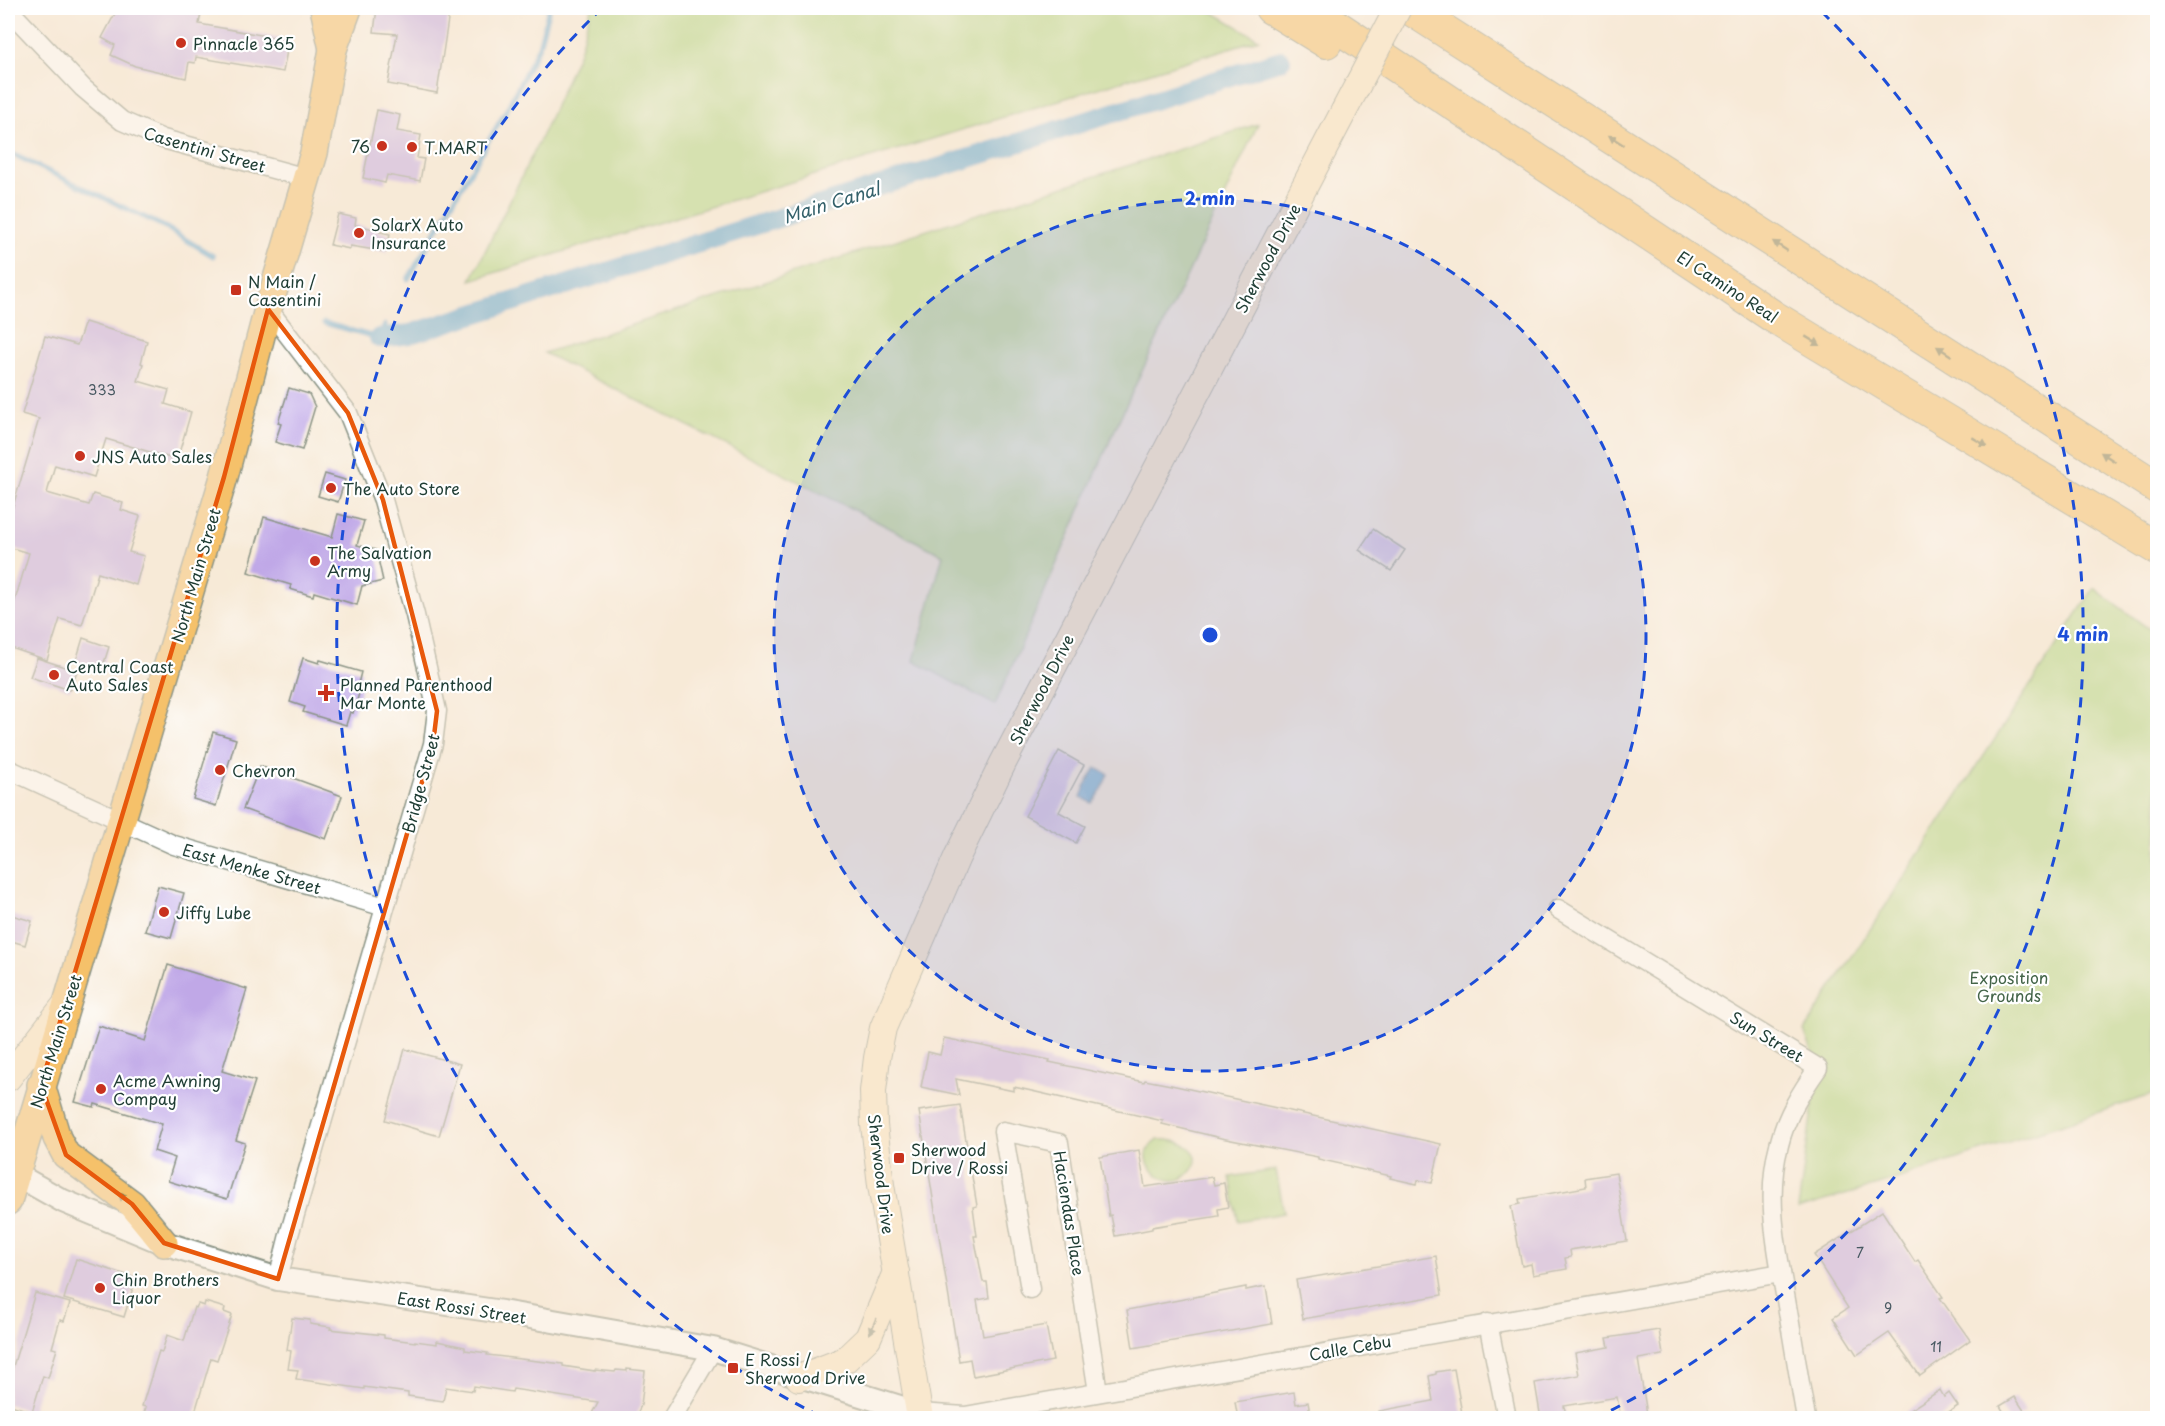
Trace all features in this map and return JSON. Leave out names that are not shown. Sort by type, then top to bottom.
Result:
[{"type":"highway","points":[[1271,8],[1774,317]]},
{"type":"highway","name":"El Camino Real","points":[[1309,8],[1774,317],[2157,549]]},
{"type":"highway","points":[[1409,8],[2157,488]]},
{"type":"main road","name":"North Main Street","points":[[324,8],[333,49]]},
{"type":"main road","name":"North Main Street","points":[[8,1201],[11,1172],[67,1003],[224,477],[268,309],[306,178],[323,110],[333,49],[348,8]]},
{"type":"main road","name":"Sherwood Drive","points":[[919,1416],[874,1125],[873,1091],[883,1028],[957,857],[1003,763],[1398,8]]},
{"type":"main road","points":[[8,1078],[67,1003]]},
{"type":"main road","points":[[41,1085],[57,1138],[66,1155],[132,1204],[164,1243]]},
{"type":"main road","points":[[800,1378],[845,1360],[868,1338],[896,1272]]},
{"type":"street","name":"Casentini Street","points":[[8,9],[83,88],[122,121],[141,131],[163,138],[306,178]]},
{"type":"street","name":"Bridge Street","points":[[268,309],[348,413],[383,500],[415,615],[436,711],[433,744],[289,1235],[278,1280]]},
{"type":"street","name":"East Menke Street","points":[[8,769],[174,846],[385,907]]},
{"type":"street","name":"Sun Street","points":[[1558,909],[1818,1068],[1800,1093],[1778,1147],[1773,1202],[1781,1272],[1806,1419]]},
{"type":"street","name":"Haciendas Place","points":[[1030,1289],[1003,1131],[1059,1143],[1098,1392]]},
{"type":"street","name":"East Rossi Street","points":[[11,1172],[63,1201],[164,1243],[278,1280],[502,1312],[713,1349],[919,1416]]},
{"type":"street","name":"Calle Cebu","points":[[919,1416],[966,1416],[1781,1272]]},
{"type":"street","points":[[1488,1323],[1507,1419]]},
{"type":"street","points":[[672,1419],[713,1349]]},
{"type":"highlighted area","points":[[268,309],[348,413],[383,500],[437,711],[433,744],[278,1279],[164,1243],[132,1204],[66,1155],[41,1085],[224,477]]},
{"type":"green space","points":[[591,8],[1206,8],[1259,39],[471,280],[544,131],[579,52]]},
{"type":"green space","points":[[1258,124],[1120,418],[995,705],[914,661],[943,555],[544,353]]},
{"type":"green space","name":"Exposition Grounds","points":[[2094,588],[2157,635],[2157,1093],[1798,1209],[1818,1068],[1804,1030]]},
{"type":"green space","points":[[1158,1140],[1181,1143],[1188,1147],[1196,1157],[1190,1172],[1181,1179],[1162,1178],[1149,1164],[1147,1155],[1150,1147]]},
{"type":"green space","points":[[1276,1170],[1284,1213],[1238,1221],[1230,1177]]},
{"type":"water","points":[[1096,768],[1108,774],[1102,789],[1092,803],[1081,797]]},
{"type":"building","points":[[118,8],[202,8],[199,24],[289,40],[283,72],[196,57],[195,63],[189,62],[186,78],[135,66],[111,55],[115,45],[102,38]]},
{"type":"building","points":[[377,8],[403,8],[449,13],[437,93],[388,84],[397,34],[374,32]]},
{"type":"building","points":[[377,110],[400,115],[397,131],[421,135],[417,158],[424,159],[420,181],[387,175],[385,183],[363,178]]},
{"type":"building","name":"SolarX Auto Insurance","points":[[338,214],[356,218],[355,225],[390,234],[387,252],[330,245]]},
{"type":"building","points":[[85,322],[147,341],[138,381],[169,390],[165,404],[191,412],[177,460],[106,439],[94,477],[55,465],[47,493],[89,505],[93,494],[123,503],[121,510],[140,516],[129,552],[144,556],[136,585],[98,573],[82,625],[60,619],[47,660],[8,647],[8,624],[29,553],[8,547],[8,523],[39,419],[22,414],[45,336],[77,345]]},
{"type":"building","points":[[289,388],[309,394],[315,407],[302,450],[275,442],[281,424],[278,423]]},
{"type":"building","name":"The Auto Store","points":[[325,474],[345,480],[338,502],[318,496]]},
{"type":"building","name":"The Salvation Army","points":[[338,514],[364,521],[357,545],[376,550],[383,581],[362,586],[357,605],[314,592],[313,596],[290,589],[291,585],[248,572],[264,517],[332,537]]},
{"type":"building","points":[[1373,529],[1405,550],[1391,571],[1359,550]]},
{"type":"building","points":[[83,638],[109,647],[102,669],[76,661]]},
{"type":"building","points":[[37,658],[77,671],[70,690],[30,677]]},
{"type":"building","name":"Planned Parenthood Mar Monte","points":[[303,658],[319,663],[320,660],[361,672],[358,684],[362,684],[353,713],[350,712],[346,725],[303,712],[305,707],[290,702]]},
{"type":"building","points":[[213,732],[236,739],[216,806],[193,799]]},
{"type":"building","points":[[1059,751],[1084,765],[1059,812],[1085,826],[1076,843],[1025,816]]},
{"type":"building","points":[[260,766],[342,796],[326,839],[243,809]]},
{"type":"building","name":"Jiffy Lube","points":[[158,886],[184,893],[171,938],[145,931]]},
{"type":"building","points":[[8,914],[32,921],[25,945],[8,940]]},
{"type":"building","points":[[168,965],[247,989],[222,1071],[255,1081],[236,1140],[245,1143],[227,1199],[168,1181],[175,1158],[154,1151],[162,1124],[95,1104],[94,1107],[75,1102],[99,1026],[145,1041]]},
{"type":"building","points":[[944,1038],[1441,1144],[1432,1183],[1418,1180],[1417,1184],[1390,1178],[1391,1176],[1318,1159],[1318,1157],[1221,1138],[1162,1124],[1163,1121],[1014,1087],[1014,1091],[956,1079],[959,1095],[921,1087],[928,1052],[940,1055]]},
{"type":"building","points":[[405,1049],[460,1064],[439,1136],[385,1120]]},
{"type":"building","points":[[960,1105],[977,1206],[973,1207],[977,1236],[974,1236],[983,1282],[987,1282],[989,1298],[977,1300],[983,1336],[1046,1325],[1053,1361],[973,1376],[970,1359],[959,1361],[919,1111]]},
{"type":"building","points":[[1139,1150],[1145,1187],[1212,1177],[1214,1185],[1224,1183],[1228,1207],[1218,1209],[1219,1216],[1152,1227],[1152,1229],[1115,1236],[1111,1215],[1109,1216],[1100,1157]]},
{"type":"building","points":[[1616,1173],[1627,1241],[1570,1250],[1571,1257],[1565,1258],[1567,1269],[1533,1275],[1531,1264],[1522,1266],[1511,1206],[1520,1204],[1519,1199],[1586,1187],[1585,1178]]},
{"type":"building","points":[[1882,1211],[1915,1262],[1918,1260],[1943,1297],[1940,1298],[1970,1340],[1920,1376],[1889,1333],[1857,1355],[1833,1318],[1848,1308],[1814,1255]]},
{"type":"building","points":[[1436,1256],[1442,1295],[1303,1319],[1296,1280]]},
{"type":"building","name":"Chin Brothers Liquor","points":[[76,1259],[136,1278],[124,1317],[64,1299]]},
{"type":"building","points":[[1266,1286],[1272,1324],[1133,1348],[1127,1310],[1246,1287],[1246,1290]]},
{"type":"building","points":[[35,1293],[70,1303],[64,1321],[60,1320],[52,1348],[57,1349],[48,1378],[43,1376],[32,1412],[8,1404],[8,1383]]},
{"type":"building","points":[[205,1302],[225,1308],[224,1312],[232,1315],[217,1360],[211,1358],[193,1419],[142,1419],[146,1407],[142,1406],[159,1351],[162,1352],[167,1335],[184,1341],[194,1307],[196,1308],[198,1304],[204,1306]]},
{"type":"building","points":[[292,1318],[310,1320],[310,1324],[331,1327],[330,1329],[384,1335],[384,1338],[437,1344],[437,1341],[465,1347],[465,1350],[488,1353],[487,1355],[563,1364],[563,1366],[595,1371],[615,1372],[616,1370],[627,1371],[627,1369],[645,1371],[641,1405],[635,1419],[589,1419],[598,1402],[513,1389],[512,1392],[474,1386],[473,1391],[446,1387],[443,1401],[408,1396],[408,1393],[296,1379],[298,1370],[288,1369],[291,1351],[287,1350]]},
{"type":"building","points":[[1659,1330],[1663,1355],[1638,1359],[1647,1414],[1621,1418],[1617,1397],[1564,1406],[1567,1419],[1541,1419],[1535,1383],[1579,1375],[1575,1353],[1609,1347],[1607,1338]]},
{"type":"building","points":[[1454,1369],[1463,1419],[1379,1419],[1379,1411],[1433,1401],[1429,1376],[1436,1372]]},
{"type":"building","points":[[1940,1390],[1944,1397],[1949,1393],[1958,1406],[1938,1419],[1896,1419]]},
{"type":"building","points":[[1294,1392],[1296,1404],[1308,1402],[1311,1419],[1238,1419],[1235,1402]]},
{"type":"building","points":[[2015,1397],[2025,1412],[2015,1419],[2008,1419],[2000,1406]]},
{"type":"waterway","points":[[408,279],[507,109],[539,46],[549,8]]},
{"type":"waterway","name":"Main Canal","points":[[379,338],[410,334],[1281,60]]},
{"type":"waterway","points":[[8,152],[165,227],[213,256]]},
{"type":"waterway","points":[[324,323],[379,338],[385,325]]},
{"type":"place","name":"Pinnacle 365","points":[[181,43]]},
{"type":"place","name":"76","points":[[382,146]]},
{"type":"place","name":"T.MART","points":[[412,147]]},
{"type":"place","name":"SolarX Auto Insurance","points":[[359,233]]},
{"type":"place","name":"N Main / Casentini","points":[[236,290]]},
{"type":"place","name":"JNS Auto Sales","points":[[80,456]]},
{"type":"place","name":"The Auto Store","points":[[331,488]]},
{"type":"place","name":"The Salvation Army","points":[[315,561]]},
{"type":"place","name":"Central Coast Auto Sales","points":[[54,675]]},
{"type":"place","name":"Planned Parenthood Mar Monte","points":[[326,693]]},
{"type":"place","name":"Chevron","points":[[220,770]]},
{"type":"place","name":"Jiffy Lube","points":[[164,912]]},
{"type":"place","name":"Acme Awning Compay","points":[[101,1089]]},
{"type":"place","name":"Sherwood Drive / Rossi","points":[[899,1158]]},
{"type":"place","name":"Chin Brothers Liquor","points":[[100,1288]]},
{"type":"place","name":"E Rossi / Sherwood Drive","points":[[733,1368]]}]
